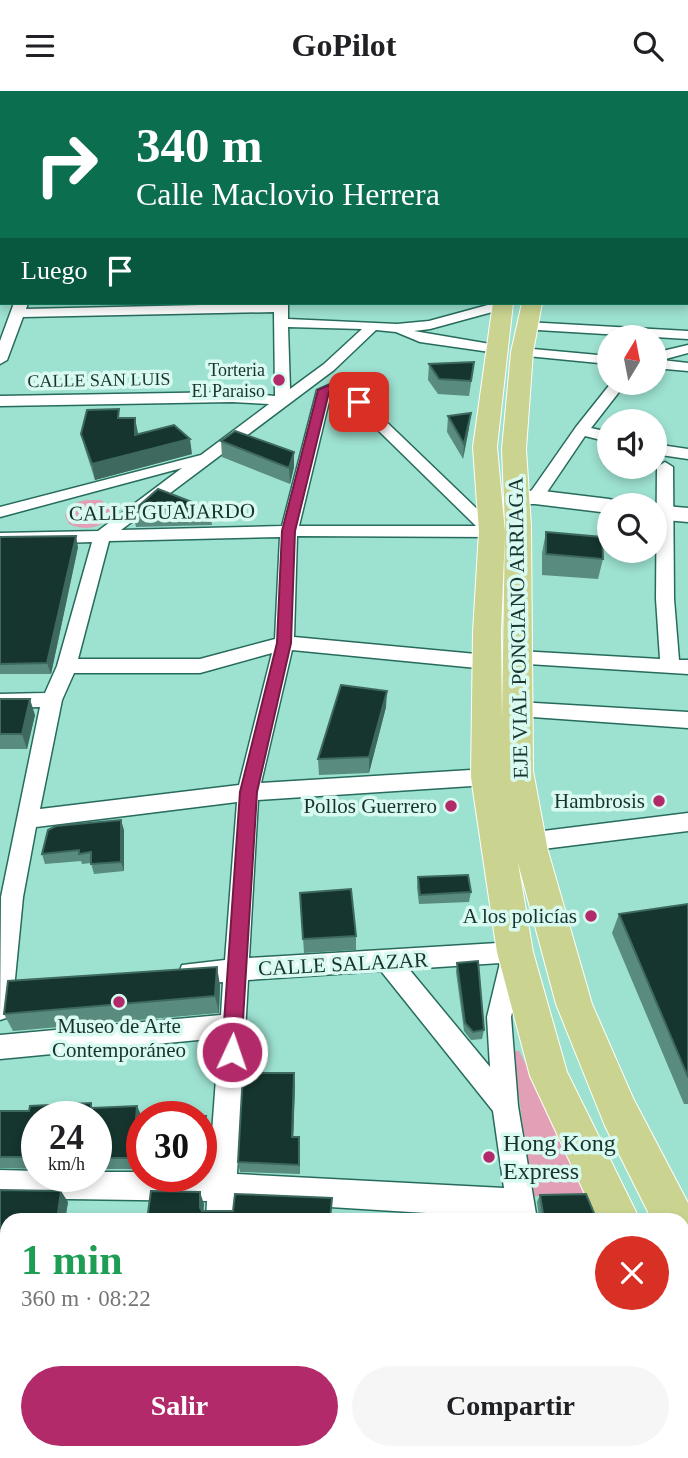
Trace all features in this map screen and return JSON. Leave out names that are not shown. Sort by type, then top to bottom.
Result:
[{"type":"main road","name":"EJE VIAL PONCIANO ARRIAGA","points":[[514,323],[514,449],[526,498],[519,658],[515,952],[549,1076],[616,1213]]},
{"type":"main road","name":"EJE VIAL PONCIANO ARRIAGA","points":[[514,323],[485,447],[492,532],[487,662],[487,777],[515,843],[574,1004],[619,1112],[670,1213]]},
{"type":"street","points":[[0,360],[20,308],[281,311],[373,327],[514,323],[597,331]]},
{"type":"street","points":[[281,311],[283,401]]},
{"type":"street","points":[[397,328],[420,338],[514,323],[597,355]]},
{"type":"street","points":[[221,1213],[248,792],[284,643],[289,531],[324,390],[331,377],[373,327]]},
{"type":"street","points":[[667,336],[688,335]]},
{"type":"street","points":[[667,355],[688,349]]},
{"type":"street","points":[[667,365],[688,367]]},
{"type":"street","points":[[31,984],[2,998],[6,897],[27,819],[52,700],[67,666],[102,536],[283,401],[331,377]]},
{"type":"street","points":[[331,377],[492,532]]},
{"type":"street","points":[[526,498],[609,395]]},
{"type":"street","name":"CALLE SAN LUIS","points":[[0,401],[232,397],[283,401]]},
{"type":"street","points":[[581,430],[597,434]]},
{"type":"street","points":[[667,451],[688,454]]},
{"type":"street","points":[[0,512],[208,456]]},
{"type":"street","points":[[526,498],[597,505]]},
{"type":"street","points":[[667,513],[688,515]]},
{"type":"street","name":"CALLE GUAJARDO","points":[[0,539],[289,531],[492,532]]},
{"type":"street","points":[[519,658],[679,667],[666,563]]},
{"type":"street","points":[[67,666],[200,666],[284,643],[487,662]]},
{"type":"street","points":[[0,701],[52,700]]},
{"type":"street","points":[[518,709],[688,720]]},
{"type":"street","points":[[27,819],[248,792],[487,777]]},
{"type":"street","points":[[515,843],[688,823]]},
{"type":"street","points":[[0,1184],[223,1187],[522,1211],[505,1106],[499,1017],[515,952]]},
{"type":"street","name":"CALLE SALAZAR","points":[[168,975],[515,952]]},
{"type":"street","points":[[388,962],[505,1106]]},
{"type":"street","points":[[0,1047],[233,1025]]},
{"type":"shaded area","points":[[101,500],[110,507],[111,516],[102,524],[92,527],[80,528],[69,524],[65,516],[68,509],[75,503]]},
{"type":"shaded area","points":[[513,1051],[519,1051],[597,1199],[532,1196]]},
{"type":"building","points":[[474,362],[471,381],[439,379],[429,364]]},
{"type":"building","points":[[119,409],[118,418],[135,418],[135,435],[174,425],[190,439],[92,464],[81,434],[87,410]]},
{"type":"building","points":[[471,413],[464,444],[448,416]]},
{"type":"building","points":[[235,431],[294,452],[289,468],[221,441]]},
{"type":"building","points":[[158,489],[210,509],[133,511]]},
{"type":"building","points":[[546,532],[597,537],[597,558],[546,554]]},
{"type":"building","points":[[76,536],[47,663],[0,664],[0,537]]},
{"type":"building","points":[[341,685],[387,691],[369,757],[318,759]]},
{"type":"building","points":[[0,699],[30,699],[22,734],[0,734]]},
{"type":"building","points":[[121,820],[121,862],[91,864],[91,852],[79,854],[79,850],[42,854],[48,830],[56,826]]},
{"type":"building","points":[[468,875],[471,892],[420,895],[418,877]]},
{"type":"building","points":[[351,889],[356,936],[303,939],[300,893]]},
{"type":"building","points":[[688,904],[688,1077],[619,914]]},
{"type":"building","points":[[478,961],[484,1030],[473,1032],[465,1023],[457,963]]},
{"type":"building","points":[[217,967],[215,996],[4,1014],[8,981]]},
{"type":"building","points":[[243,1073],[294,1073],[292,1137],[299,1137],[299,1165],[238,1162]]},
{"type":"building","points":[[126,1106],[126,1158],[112,1158],[112,1107]]},
{"type":"building","points":[[0,1111],[21,1111],[21,1157],[0,1157]]},
{"type":"building","points":[[0,1190],[61,1192],[58,1213],[0,1213]]},
{"type":"building","points":[[151,1192],[200,1192],[202,1211],[233,1211],[235,1194],[332,1198],[331,1213],[148,1213]]},
{"type":"building","points":[[586,1194],[594,1213],[543,1213],[540,1195]]},
{"type":"place","name":"Torteria El Paraiso","points":[[279,380]]},
{"type":"place","name":"Hambrosis","points":[[659,801]]},
{"type":"place","name":"Pollos Guerrero","points":[[451,806]]},
{"type":"place","name":"A los policías","points":[[591,916]]},
{"type":"place","name":"Museo de Arte Contemporáneo","points":[[119,1002]]},
{"type":"place","name":"Hong Kong Express","points":[[489,1157]]},
{"type":"route","points":[[232,1052],[248,792],[284,643],[289,531],[324,390],[344,388],[359,402]]}]
